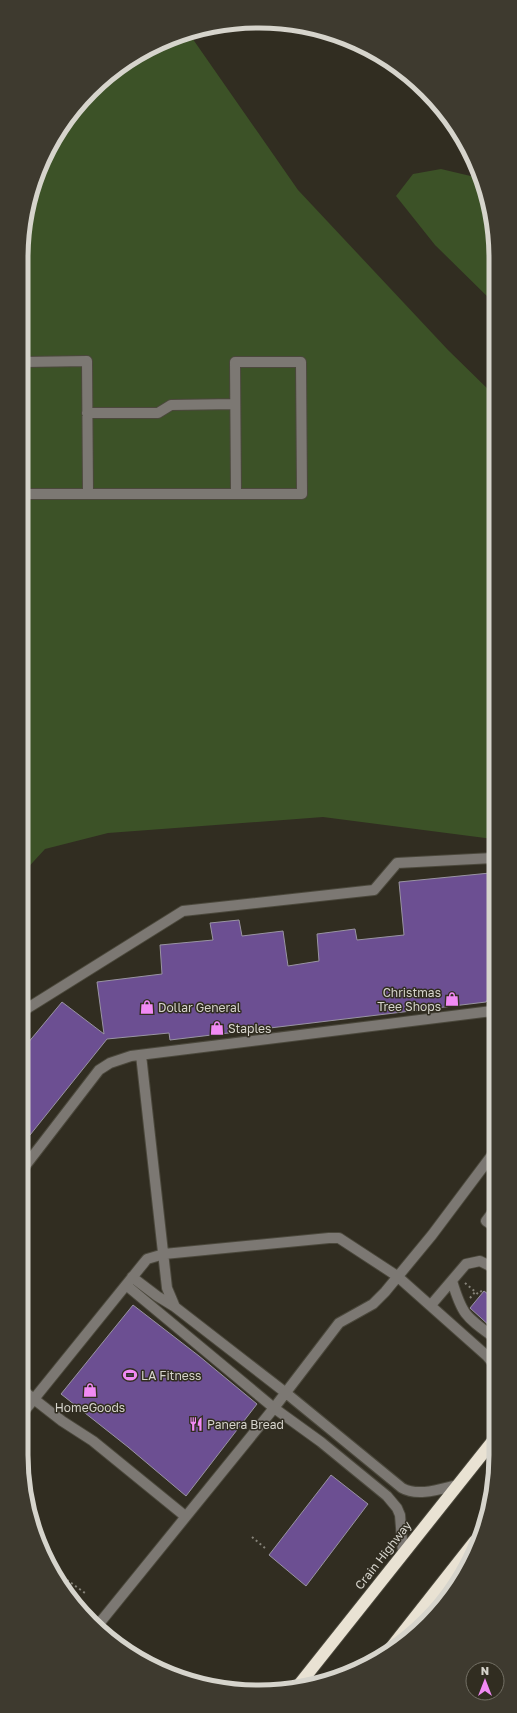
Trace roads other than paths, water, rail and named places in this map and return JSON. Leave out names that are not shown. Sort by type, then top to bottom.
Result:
[{"type":"highway","name":"Crain Highway","points":[[302,1681],[489,1446]]},
{"type":"highway","points":[[404,1633],[455,1575]]},
{"type":"street","points":[[28,362],[87,361],[88,493]]},
{"type":"street","points":[[28,494],[88,493],[236,494],[302,494],[301,362],[235,362],[236,494]]},
{"type":"street","points":[[87,413],[158,413],[171,405],[235,404]]},
{"type":"street","points":[[28,1008],[183,911],[374,890],[397,863],[489,858]]},
{"type":"street","points":[[28,1162],[99,1070],[110,1063],[131,1056],[489,1011]]},
{"type":"street","points":[[141,1055],[167,1288],[175,1307]]},
{"type":"street","points":[[101,1622],[116,1600],[286,1393],[339,1323],[373,1304],[385,1292],[432,1235],[489,1159]]},
{"type":"street","points":[[28,1407],[147,1259],[164,1254],[333,1237],[339,1238],[397,1276],[489,1354]]},
{"type":"street","points":[[431,1306],[466,1264],[480,1261],[489,1266]]},
{"type":"street","points":[[454,1278],[459,1305],[468,1318],[489,1334]]},
{"type":"street","points":[[129,1281],[175,1307],[286,1393],[402,1488],[407,1491],[426,1492],[457,1485]]},
{"type":"street","points":[[129,1281],[201,1346],[274,1408],[321,1442],[387,1496],[397,1508],[400,1515],[403,1552]]},
{"type":"street","points":[[201,1346],[210,1334]]},
{"type":"street","points":[[28,1395],[93,1441],[185,1516]]},
{"type":"place","name":"Christmas Tree Shops","points":[[452,999]]},
{"type":"place","name":"Dollar General","points":[[147,1007]]},
{"type":"place","name":"Staples","points":[[217,1028]]},
{"type":"place","name":"LA Fitness","points":[[130,1375]]},
{"type":"place","name":"HomeGoods","points":[[90,1390]]},
{"type":"place","name":"Panera Bread","points":[[196,1424]]}]
